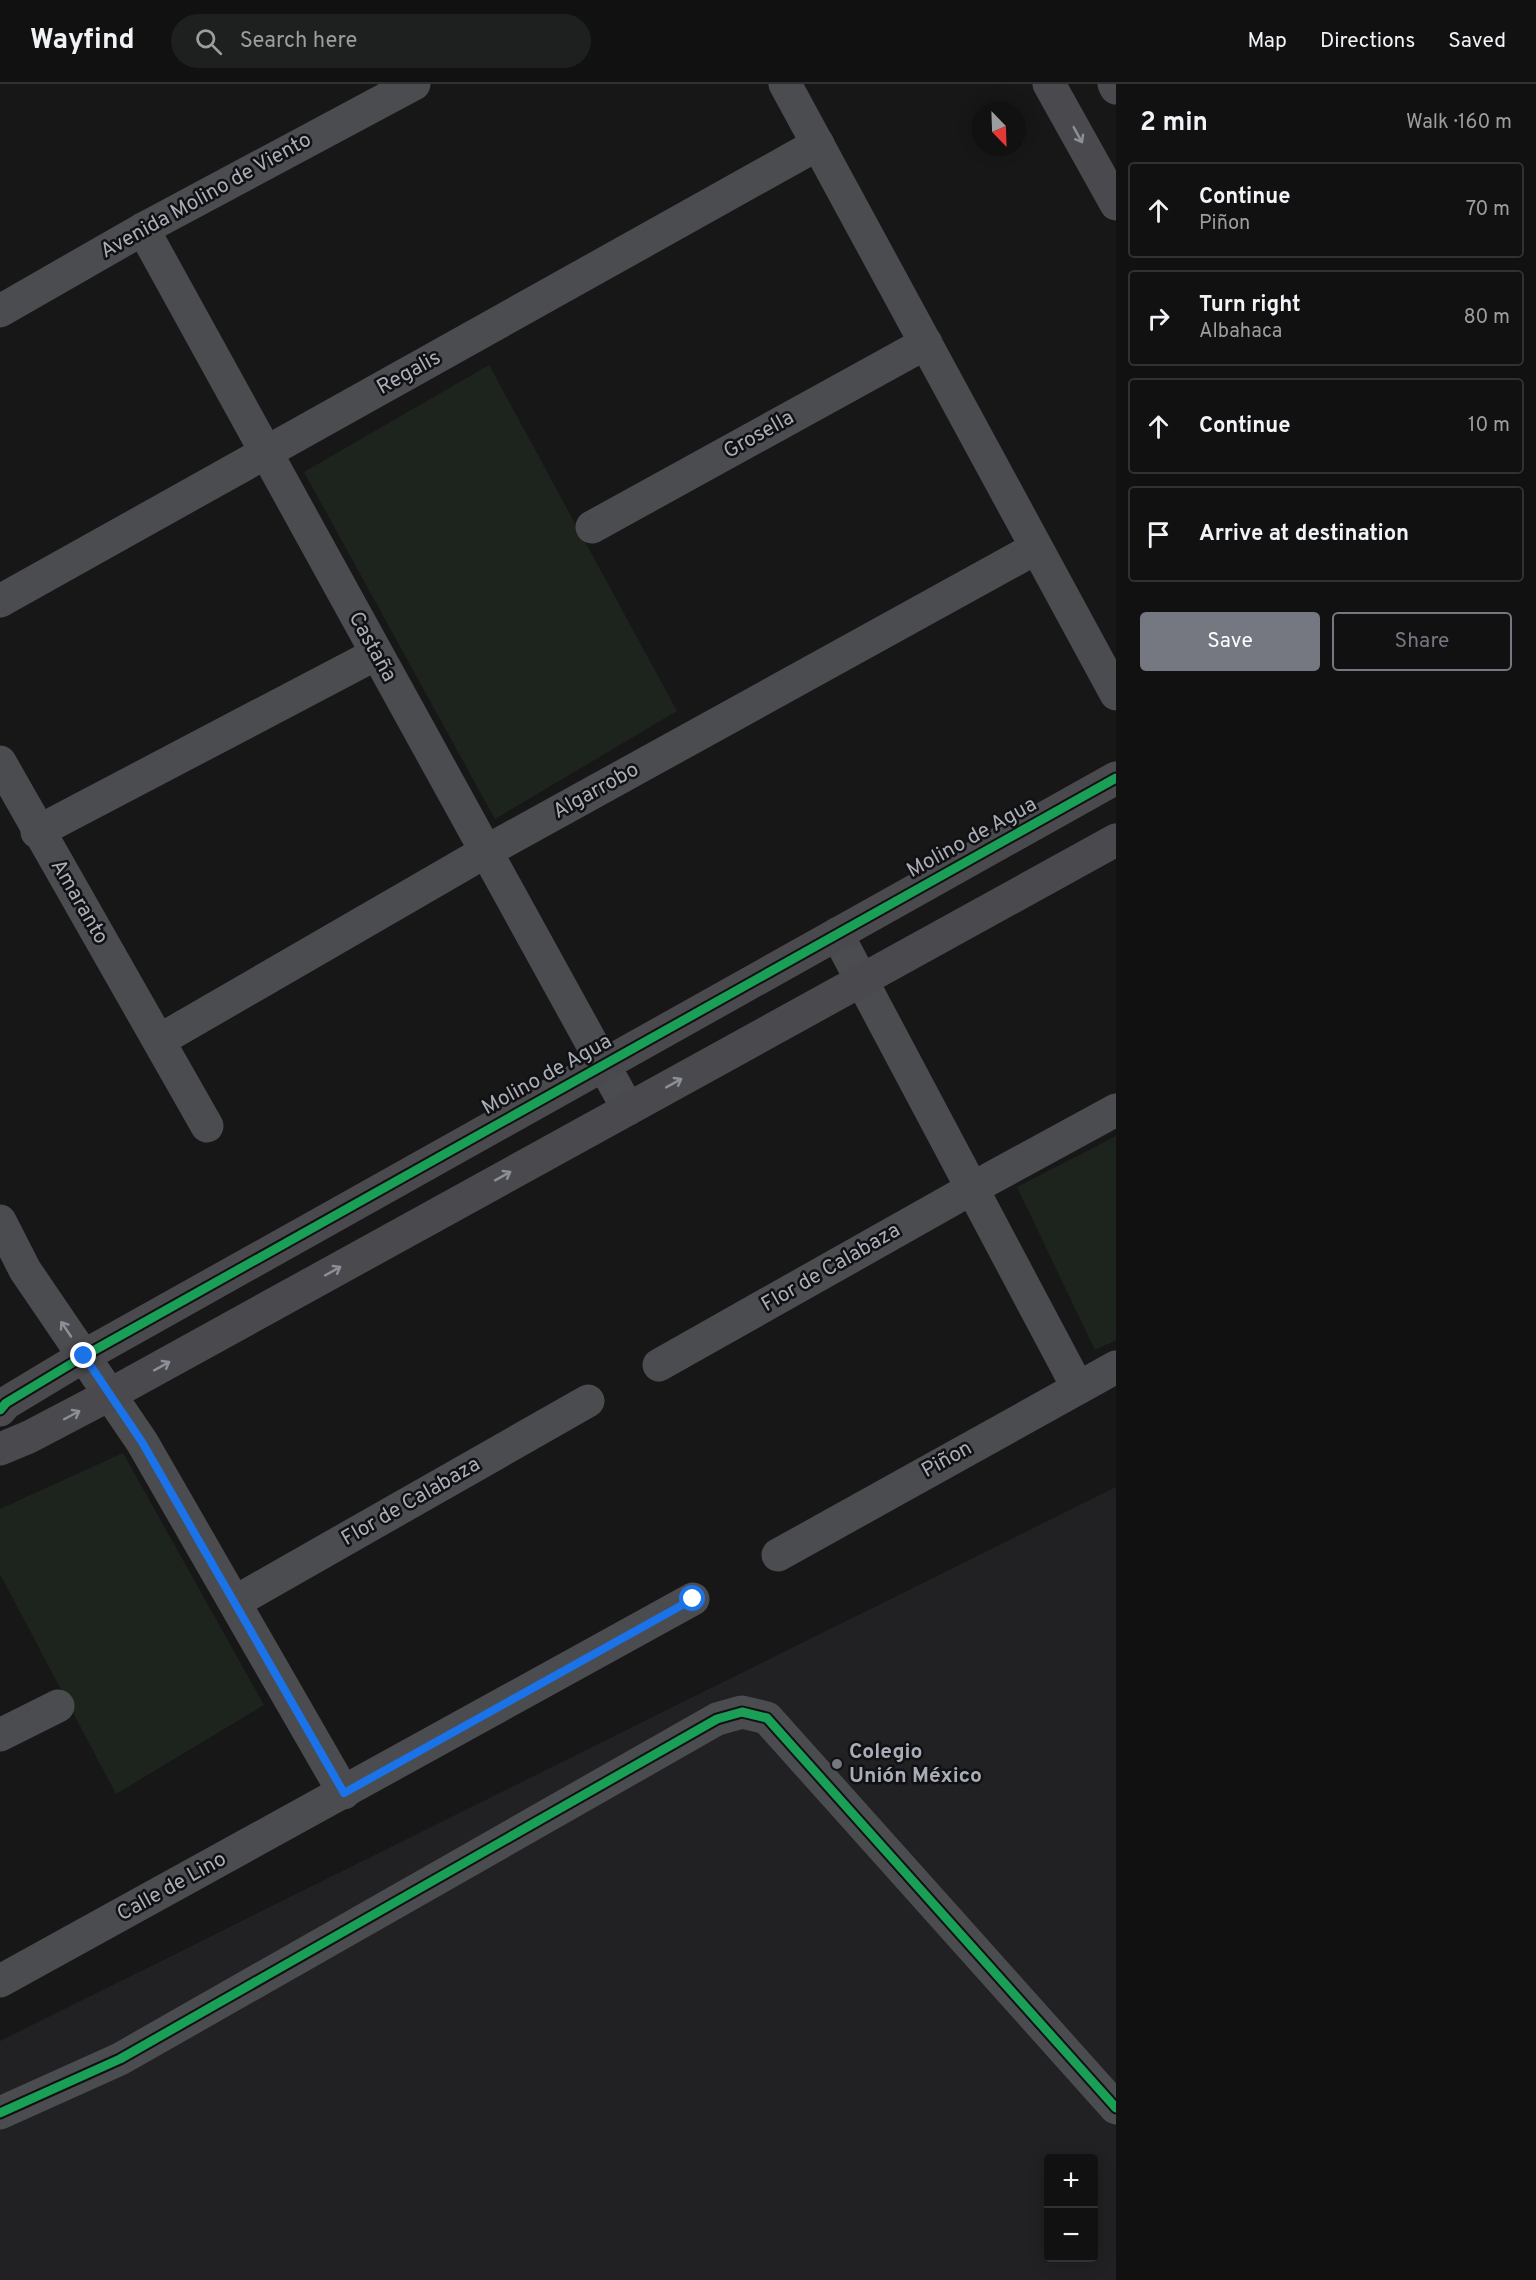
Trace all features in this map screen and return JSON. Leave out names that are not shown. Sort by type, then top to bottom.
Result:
[{"type":"street","name":"Avenida Molino de Viento","points":[[0,311],[143,229],[414,84]]},
{"type":"street","points":[[785,84],[1116,694]]},
{"type":"street","points":[[1049,84],[1116,204]]},
{"type":"street","points":[[1114,84],[1116,88]]},
{"type":"street","name":"Regalis","points":[[0,601],[818,144]]},
{"type":"street","name":"Castaña","points":[[143,229],[628,1109]]},
{"type":"street","name":"Grosella","points":[[592,527],[926,343]]},
{"type":"street","name":"Algarrobo","points":[[160,1040],[485,852],[1036,548]]},
{"type":"street","points":[[38,832],[376,654]]},
{"type":"street","name":"Amaranto","points":[[0,762],[207,1126]]},
{"type":"street","name":"Molino de Agua","points":[[2,1401],[1116,778]]},
{"type":"street","points":[[2,1401],[15,1443],[111,1394],[1116,840]]},
{"type":"street","points":[[837,934],[1078,1388]]},
{"type":"street","name":"Flor de Calabaza","points":[[659,1365],[1116,1110]]},
{"type":"street","points":[[0,1221],[25,1270],[111,1394],[235,1602],[344,1793],[693,1599]]},
{"type":"street","name":"Piñon","points":[[778,1555],[1116,1367]]},
{"type":"street","name":"Flor de Calabaza","points":[[235,1602],[588,1401]]},
{"type":"street","points":[[0,1735],[58,1706]]},
{"type":"street","points":[[0,2113],[120,2059],[717,1719],[742,1712],[767,1718],[1116,2108]]},
{"type":"street","name":"Calle de Lino","points":[[0,1981],[344,1793]]},
{"type":"shaded area","points":[[489,365],[677,711],[495,819],[304,472]]},
{"type":"shaded area","points":[[1116,1136],[1116,1340],[1095,1350],[1017,1187]]},
{"type":"shaded area","points":[[123,1453],[264,1705],[116,1794],[0,1574],[0,1509]]},
{"type":"shaded area","name":"Colegio Unión México","points":[[1116,1487],[1116,2280],[0,2280],[0,2041]]},
{"type":"cycle path","points":[[0,1410],[6,1403],[84,1356],[1116,778]]},
{"type":"cycle path","points":[[0,2113],[120,2059],[717,1719],[742,1712],[767,1718],[1116,2108]]},
{"type":"place","name":"Colegio Unión México","points":[[837,1764]]},
{"type":"route","points":[[84,1356],[142,1442],[285,1686],[344,1793],[693,1599]]}]
